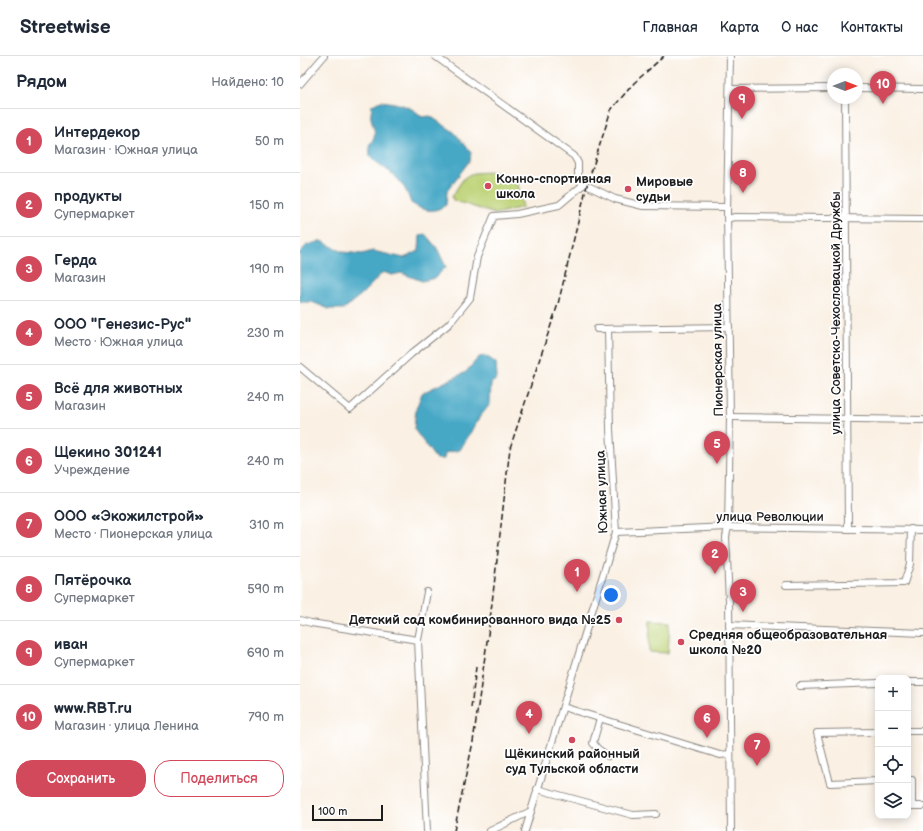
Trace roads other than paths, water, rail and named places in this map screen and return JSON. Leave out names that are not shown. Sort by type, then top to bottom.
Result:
[{"type":"street","points":[[300,84],[324,56]]},
{"type":"street","points":[[435,56],[574,156],[578,163],[578,179],[585,184],[615,199],[643,206],[727,207]]},
{"type":"street","name":"Пионерская улица","points":[[730,56],[727,207],[730,417],[728,527],[726,537],[729,625],[729,754],[731,831]]},
{"type":"street","points":[[730,89],[827,88]]},
{"type":"street","points":[[863,88],[923,89]]},
{"type":"street","name":"улица Советско-Чехословацкой Дружбы","points":[[845,104],[848,529]]},
{"type":"street","points":[[300,367],[350,409],[411,354],[449,324],[470,298],[476,256],[494,216],[517,214],[559,205],[585,184]]},
{"type":"street","points":[[728,219],[734,217],[923,219]]},
{"type":"street","points":[[597,329],[729,327]]},
{"type":"street","name":"Южная улица","points":[[525,831],[616,532],[610,429],[608,329]]},
{"type":"street","points":[[730,417],[923,420]]},
{"type":"street","name":"улица Революции","points":[[616,532],[728,527],[923,530]]},
{"type":"street","points":[[786,585],[904,583],[910,564],[911,529]]},
{"type":"street","points":[[427,592],[418,640],[427,831]]},
{"type":"street","points":[[300,620],[418,640]]},
{"type":"street","points":[[729,625],[923,633]]},
{"type":"street","points":[[911,682],[923,682]]},
{"type":"street","points":[[800,686],[875,683]]},
{"type":"street","points":[[563,707],[720,755],[729,754]]},
{"type":"street","points":[[600,718],[593,743],[598,749],[608,756]]},
{"type":"street","points":[[911,731],[923,731]]},
{"type":"street","points":[[875,732],[817,733],[830,783],[875,782]]},
{"type":"street","points":[[911,780],[912,806],[923,806]]},
{"type":"street","points":[[538,789],[633,815],[656,814]]},
{"type":"street","points":[[490,831],[531,811]]},
{"type":"water","points":[[381,101],[408,107],[422,117],[430,116],[454,132],[471,152],[470,160],[447,191],[446,205],[441,208],[436,210],[424,210],[411,203],[408,194],[400,181],[370,157],[369,145],[374,138],[371,116],[372,105]]},
{"type":"water","points":[[425,234],[437,248],[446,267],[435,278],[422,281],[401,273],[392,275],[383,272],[363,293],[344,309],[329,309],[312,302],[300,302],[300,252],[307,245],[321,241],[343,252],[362,254],[373,251],[404,258],[419,251],[420,235]]},
{"type":"water","points":[[486,356],[496,363],[497,379],[491,383],[490,404],[479,418],[460,450],[445,453],[444,459],[436,459],[414,429],[416,409],[422,393],[466,372],[479,357]]},
{"type":"railway","points":[[454,831],[473,742],[490,620],[510,448],[558,304],[587,185],[611,110],[634,83],[664,56]]},
{"type":"railway","points":[[471,708],[476,667]]},
{"type":"place","name":"www.RBT.ru","points":[[883,104]]},
{"type":"place","name":"иван","points":[[742,119]]},
{"type":"place","name":"Конно-спортивная школа","points":[[488,186]]},
{"type":"place","name":"Мировые судьи","points":[[628,189]]},
{"type":"place","name":"Пятёрочка","points":[[743,193]]},
{"type":"place","name":"Всё для животных","points":[[717,464]]},
{"type":"place","name":"продукты","points":[[715,574]]},
{"type":"place","name":"Интердекор","points":[[577,592]]},
{"type":"place","name":"Герда","points":[[743,612]]},
{"type":"place","name":"Детский сад комбинированного вида №25","points":[[619,620]]},
{"type":"place","name":"Средняя общеобразовательная школа №20","points":[[681,642]]},
{"type":"place","name":"ООО \"Генезис-Рус\"","points":[[529,734]]},
{"type":"place","name":"Щекино 301241","points":[[707,738]]},
{"type":"place","name":"Щёкинский районный суд Тульской области","points":[[572,740]]},
{"type":"place","name":"ООО «Экожилстрой»","points":[[757,766]]}]
